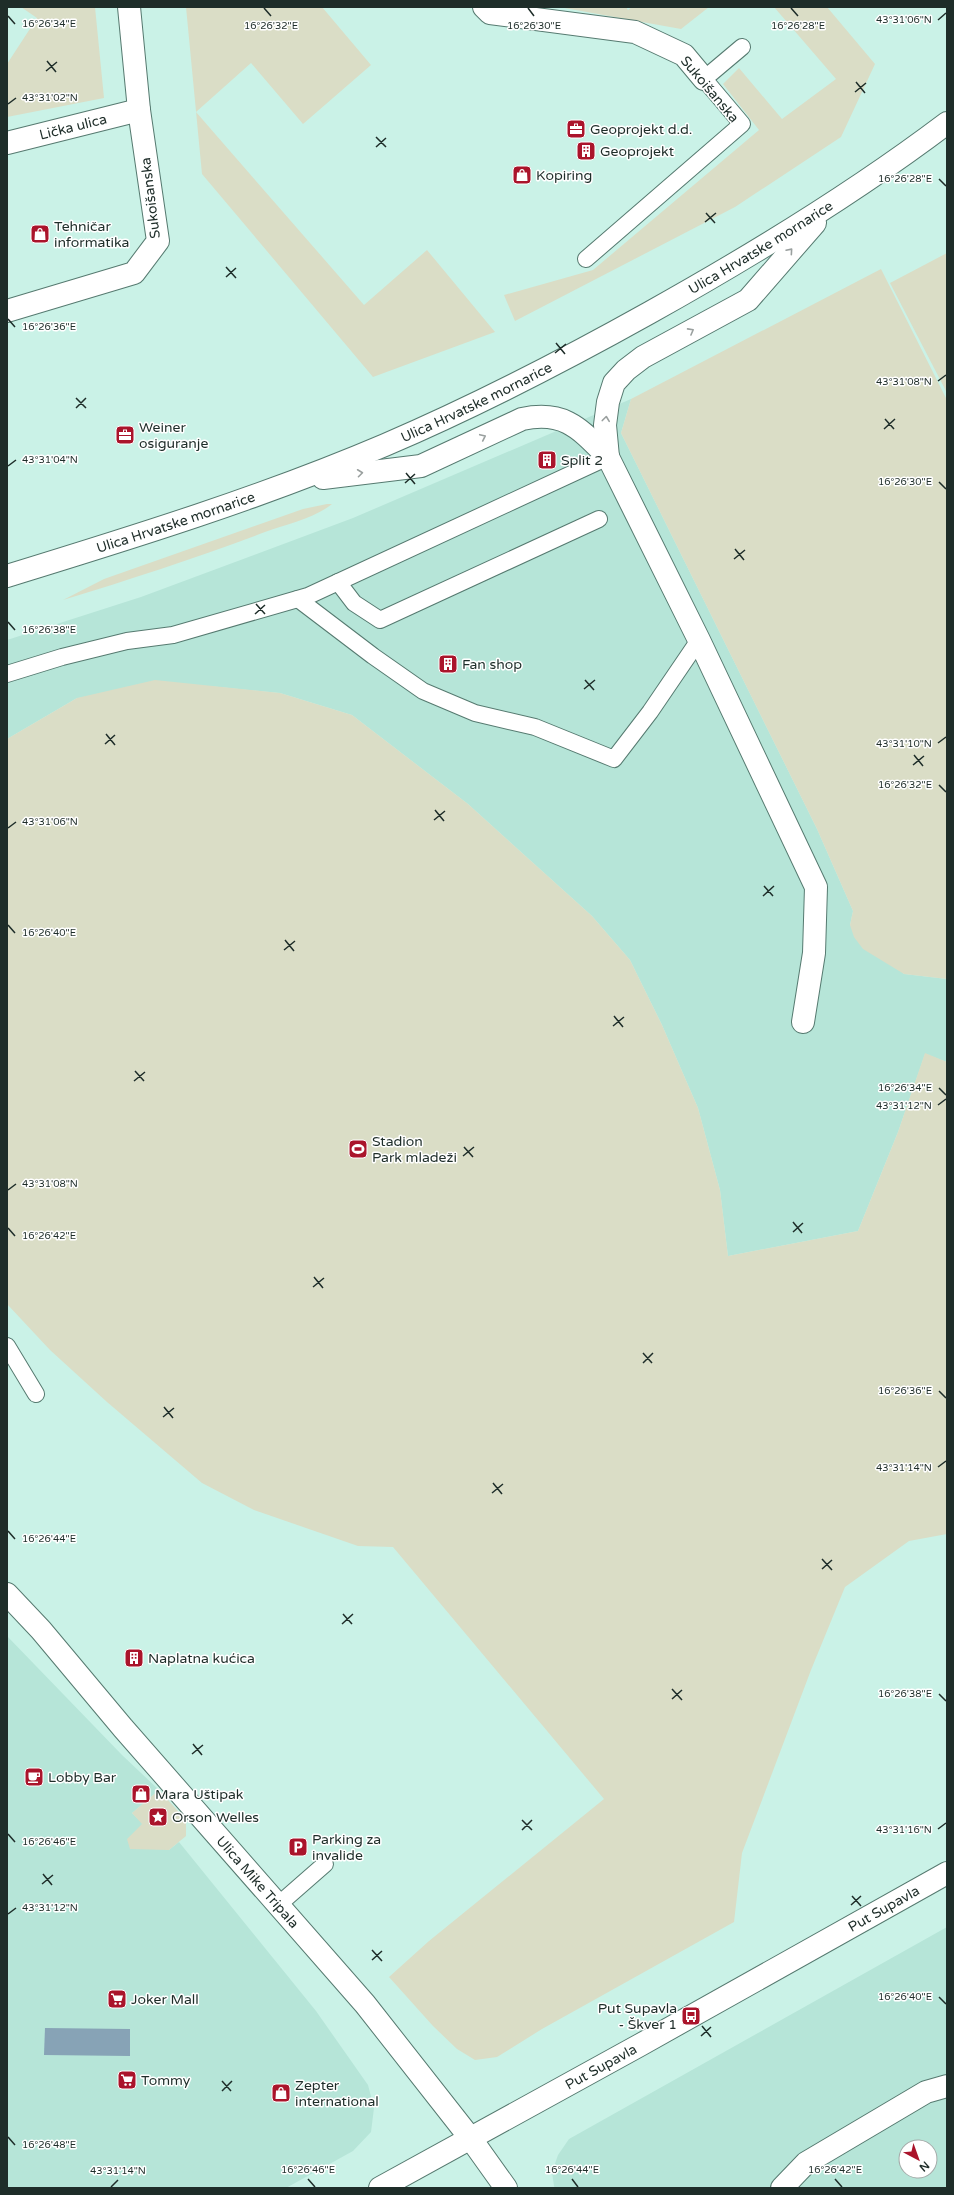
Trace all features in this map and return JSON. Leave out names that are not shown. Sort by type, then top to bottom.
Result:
[{"type":"street","name":"Sukoišanska","points":[[7,311],[134,273],[158,241],[139,110],[129,7]]},
{"type":"street","name":"Sukoišanska","points":[[484,7],[490,13],[635,32],[684,55],[704,79]]},
{"type":"street","name":"Lička ulica","points":[[7,143],[139,110]]},
{"type":"street","name":"Ulica Hrvatske mornarice","points":[[7,576],[294,481],[386,444],[565,360],[722,272],[829,207],[947,123]]},
{"type":"street","points":[[608,458],[605,425],[608,402],[614,383],[626,370],[643,357],[748,300],[829,207]]},
{"type":"street","points":[[294,481],[421,466],[522,419],[540,415],[553,417],[568,423],[583,432],[608,458],[699,640],[816,887],[814,953],[803,1022]]},
{"type":"street","name":"Ulica Mike Tripala","points":[[7,1594],[41,1630],[122,1728],[277,1906],[365,2004],[471,2139],[506,2188]]},
{"type":"street","name":"Put Supavla","points":[[380,2188],[471,2139],[947,1873]]},
{"type":"street","points":[[782,2188],[806,2163],[926,2092],[947,2086]]},
{"type":"lane","points":[[704,79],[742,47]]},
{"type":"lane","name":"Sukoišanska","points":[[586,259],[742,124],[704,79]]},
{"type":"lane","points":[[7,674],[62,657],[127,641],[173,635],[298,599],[608,458]]},
{"type":"lane","points":[[338,582],[354,603],[380,620],[599,519]]},
{"type":"lane","points":[[298,599],[423,691],[475,713],[535,727],[614,759],[650,712],[699,640]]},
{"type":"lane","points":[[7,1346],[36,1394]]},
{"type":"lane","points":[[277,1906],[324,1864]]},
{"type":"shaded area","points":[[21,7],[95,7],[104,98],[7,117],[7,64],[37,18]]},
{"type":"shaded area","points":[[186,7],[322,7],[371,65],[303,124],[251,63],[196,112]]},
{"type":"shaded area","points":[[559,7],[626,7],[628,10],[632,7],[709,7],[681,29]]},
{"type":"shaded area","points":[[774,7],[827,7],[875,64],[841,137],[735,207],[515,321],[504,295],[593,270],[759,130],[723,84],[739,68],[782,119],[836,79]]},
{"type":"shaded area","points":[[196,112],[364,305],[427,250],[495,332],[373,377],[202,174]]},
{"type":"shaded area","points":[[947,253],[947,393],[890,283]]},
{"type":"shaded area","points":[[881,269],[947,400],[947,979],[904,974],[863,949],[854,937],[850,925],[853,911],[817,829],[621,433],[631,399]]},
{"type":"shaded area","points":[[631,399],[621,433],[817,829],[853,911],[850,925],[904,974],[947,979],[947,1062],[925,1054],[898,1132],[858,1231],[728,1256],[720,1190],[698,1108],[662,1025],[630,960],[592,916],[468,804],[352,715],[280,693],[209,686],[77,698],[7,739],[7,640],[141,597],[353,518]]},
{"type":"shaded area","points":[[332,504],[318,513],[300,520],[165,568],[63,600],[104,579],[303,509]]},
{"type":"shaded area","name":"Stadion Park mladeži","points":[[155,680],[280,693],[352,715],[468,804],[592,916],[630,960],[662,1025],[698,1108],[720,1190],[728,1256],[858,1231],[898,1132],[925,1053],[947,1062],[947,1534],[909,1541],[845,1587],[811,1670],[742,1853],[734,1922],[542,2029],[497,2057],[475,2060],[457,2049],[433,2026],[389,1977],[429,1941],[604,1799],[393,1547],[358,1546],[254,1510],[202,1483],[107,1402],[50,1350],[7,1304],[7,739],[77,698]]},
{"type":"shaded area","points":[[7,1636],[122,1755],[159,1790],[132,1813],[169,1850],[179,1842],[316,2011],[368,2085],[374,2108],[371,2132],[353,2151],[286,2188],[7,2188]]},
{"type":"shaded area","points":[[159,1790],[186,1820],[186,1836],[169,1850],[130,1849],[127,1839],[142,1824],[132,1813]]},
{"type":"shaded area","points":[[947,1927],[947,2188],[555,2188],[552,2172],[558,2155],[569,2139]]},
{"type":"water","points":[[45,2028],[130,2029],[130,2056],[44,2055]]},
{"type":"place","name":"Geoprojekt d.d.","points":[[576,129]]},
{"type":"place","name":"Geoprojekt","points":[[586,151]]},
{"type":"place","name":"Kopiring","points":[[522,175]]},
{"type":"place","name":"Tehničar informatika","points":[[40,234]]},
{"type":"place","name":"Weiner osiguranje","points":[[125,435]]},
{"type":"place","name":"Split 2","points":[[547,460]]},
{"type":"place","name":"Fan shop","points":[[448,664]]},
{"type":"place","name":"Stadion Park mladeži","points":[[358,1149]]},
{"type":"place","name":"Naplatna kućica","points":[[134,1658]]},
{"type":"place","name":"Lobby Bar","points":[[34,1777]]},
{"type":"place","name":"Mara Uštipak","points":[[141,1794]]},
{"type":"place","name":"Orson Welles","points":[[158,1817]]},
{"type":"place","name":"Parking za invalide","points":[[298,1847]]},
{"type":"place","name":"Joker Mall","points":[[117,1999]]},
{"type":"place","name":"Put Supavla - Škver 1","points":[[691,2016]]},
{"type":"place","name":"Tommy","points":[[127,2080]]},
{"type":"place","name":"Zepter international","points":[[281,2093]]}]
